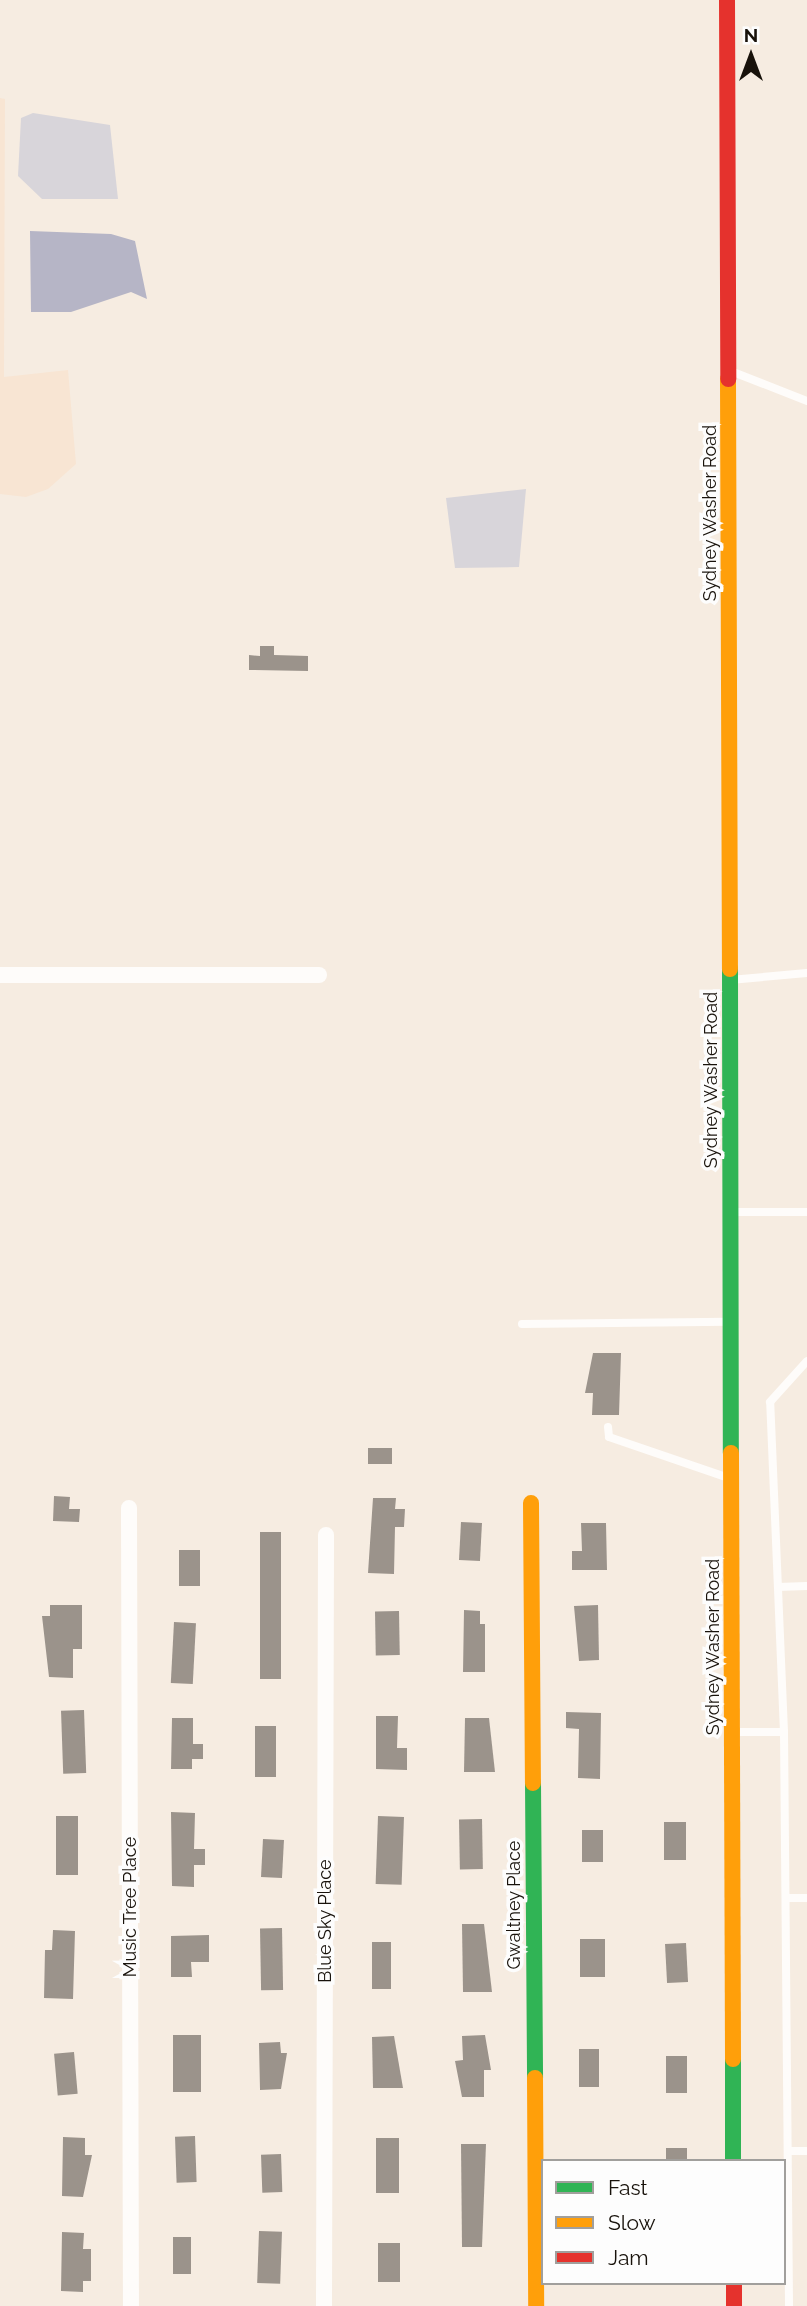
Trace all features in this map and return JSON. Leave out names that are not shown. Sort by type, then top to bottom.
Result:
[{"type":"street","name":"Sydney Washer Road","points":[[727,0],[733,2159]]},
{"type":"street","points":[[0,975],[319,975]]},
{"type":"street","name":"Gwaltney Place","points":[[531,1503],[536,2306]]},
{"type":"street","name":"Music Tree Place","points":[[129,1508],[131,2306]]},
{"type":"street","name":"Blue Sky Place","points":[[324,2306],[326,1535]]},
{"type":"street","points":[[734,2285],[734,2306]]},
{"type":"lane","points":[[728,370],[807,401]]},
{"type":"lane","points":[[730,980],[807,972]]},
{"type":"lane","points":[[731,1212],[807,1212]]},
{"type":"lane","points":[[522,1324],[731,1322]]},
{"type":"lane","points":[[789,2306],[784,1732],[769,1402],[807,1361]]},
{"type":"lane","points":[[608,1427],[609,1437],[732,1479]]},
{"type":"lane","points":[[778,1587],[807,1586]]},
{"type":"lane","points":[[732,1732],[784,1732]]},
{"type":"lane","points":[[786,1898],[807,1898]]},
{"type":"lane","points":[[788,2151],[807,2151]]},
{"type":"shaded area","points":[[0,98],[5,99],[4,377],[68,370],[76,464],[48,489],[26,497],[0,494]]},
{"type":"shaded area","points":[[33,113],[110,125],[118,199],[42,199],[18,176],[21,118]]},
{"type":"shaded area","points":[[526,489],[519,567],[455,568],[446,498]]},
{"type":"water","points":[[30,231],[111,234],[135,241],[147,299],[131,292],[71,312],[31,312]]},
{"type":"building","points":[[260,646],[274,646],[274,655],[308,656],[308,671],[249,670],[249,655],[260,656]]},
{"type":"building","points":[[593,1353],[621,1353],[619,1415],[592,1415],[593,1393],[585,1393]]},
{"type":"building","points":[[368,1448],[392,1448],[392,1464],[368,1464]]},
{"type":"building","points":[[54,1496],[70,1497],[69,1509],[80,1509],[79,1522],[53,1521]]},
{"type":"building","points":[[373,1498],[396,1498],[395,1509],[405,1509],[404,1527],[395,1527],[394,1574],[368,1573]]},
{"type":"building","points":[[461,1522],[482,1523],[480,1561],[459,1560]]},
{"type":"building","points":[[581,1523],[606,1523],[607,1570],[572,1570],[572,1551],[582,1551]]},
{"type":"building","points":[[260,1532],[281,1532],[281,1679],[260,1679]]},
{"type":"building","points":[[179,1550],[200,1550],[200,1586],[179,1586]]},
{"type":"building","points":[[50,1605],[82,1605],[82,1649],[73,1649],[73,1678],[49,1677],[42,1616],[50,1616]]},
{"type":"building","points":[[598,1605],[599,1660],[579,1661],[574,1606]]},
{"type":"building","points":[[464,1610],[480,1611],[480,1624],[485,1624],[485,1672],[463,1672]]},
{"type":"building","points":[[375,1611],[399,1611],[400,1655],[376,1655]]},
{"type":"building","points":[[174,1622],[196,1623],[193,1684],[171,1683]]},
{"type":"building","points":[[84,1710],[86,1773],[63,1774],[61,1711]]},
{"type":"building","points":[[566,1712],[601,1713],[600,1779],[578,1778],[579,1729],[566,1728]]},
{"type":"building","points":[[376,1716],[398,1716],[397,1748],[407,1748],[407,1770],[376,1769]]},
{"type":"building","points":[[172,1718],[193,1718],[193,1744],[203,1744],[203,1759],[192,1759],[192,1769],[171,1769]]},
{"type":"building","points":[[465,1718],[489,1718],[495,1772],[464,1772]]},
{"type":"building","points":[[255,1726],[276,1726],[276,1777],[255,1777]]},
{"type":"building","points":[[171,1812],[195,1813],[194,1849],[205,1849],[205,1865],[194,1865],[194,1887],[172,1886]]},
{"type":"building","points":[[56,1816],[78,1816],[78,1875],[56,1875]]},
{"type":"building","points":[[378,1816],[404,1817],[402,1885],[376,1884]]},
{"type":"building","points":[[459,1819],[482,1819],[483,1869],[460,1869]]},
{"type":"building","points":[[664,1822],[686,1822],[686,1860],[664,1860]]},
{"type":"building","points":[[582,1830],[603,1830],[603,1862],[582,1862]]},
{"type":"building","points":[[263,1839],[284,1840],[282,1878],[261,1877]]},
{"type":"building","points":[[462,1924],[484,1924],[492,1992],[463,1992]]},
{"type":"building","points":[[260,1928],[282,1928],[283,1990],[261,1990]]},
{"type":"building","points":[[53,1930],[75,1931],[73,1999],[44,1998],[45,1950],[52,1950]]},
{"type":"building","points":[[209,1935],[209,1962],[191,1962],[192,1977],[171,1977],[171,1936]]},
{"type":"building","points":[[580,1939],[605,1939],[605,1977],[580,1977]]},
{"type":"building","points":[[372,1942],[391,1942],[391,1989],[372,1989]]},
{"type":"building","points":[[686,1943],[688,1982],[667,1983],[665,1944]]},
{"type":"building","points":[[173,2035],[201,2035],[201,2092],[173,2092]]},
{"type":"building","points":[[485,2035],[491,2070],[484,2070],[484,2097],[462,2097],[455,2061],[463,2060],[462,2036]]},
{"type":"building","points":[[394,2036],[403,2088],[373,2088],[372,2037]]},
{"type":"building","points":[[280,2042],[281,2053],[287,2053],[281,2089],[260,2090],[259,2043]]},
{"type":"building","points":[[579,2049],[599,2049],[599,2087],[579,2087]]},
{"type":"building","points":[[74,2052],[78,2094],[58,2096],[54,2054]]},
{"type":"building","points":[[666,2056],[687,2056],[687,2093],[666,2093]]},
{"type":"building","points":[[195,2136],[197,2182],[177,2183],[175,2137]]},
{"type":"building","points":[[63,2137],[85,2138],[85,2155],[92,2155],[83,2197],[62,2196]]},
{"type":"building","points":[[376,2138],[399,2138],[399,2193],[376,2193]]},
{"type":"building","points":[[461,2144],[486,2144],[482,2247],[462,2247]]},
{"type":"building","points":[[666,2148],[687,2148],[687,2159],[666,2159]]},
{"type":"building","points":[[281,2154],[282,2192],[262,2193],[261,2155]]},
{"type":"building","points":[[259,2231],[282,2232],[280,2284],[257,2283]]},
{"type":"building","points":[[62,2232],[84,2233],[83,2249],[91,2249],[91,2281],[83,2281],[83,2292],[61,2291]]},
{"type":"building","points":[[173,2237],[191,2237],[191,2274],[173,2274]]},
{"type":"building","points":[[378,2243],[400,2243],[400,2282],[378,2282]]},
{"type":"traffic: fast","points":[[730,969],[731,1453]]},
{"type":"traffic: fast","points":[[533,1783],[535,2078]]},
{"type":"traffic: fast","points":[[733,2059],[733,2159]]},
{"type":"traffic: slow","points":[[728,379],[730,969]]},
{"type":"traffic: slow","points":[[731,1453],[733,2059]]},
{"type":"traffic: slow","points":[[531,1503],[533,1783]]},
{"type":"traffic: slow","points":[[535,2078],[536,2306]]},
{"type":"traffic: jam","points":[[727,0],[728,379]]},
{"type":"traffic: jam","points":[[734,2285],[734,2306]]}]
